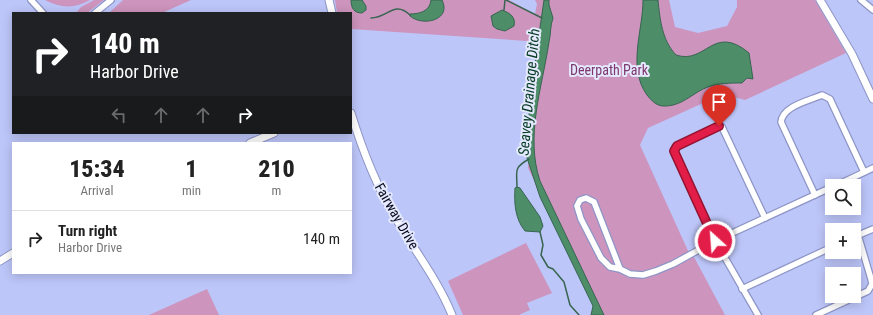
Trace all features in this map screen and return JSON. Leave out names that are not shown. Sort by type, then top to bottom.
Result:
[{"type":"main road","points":[[329,0],[332,12]]},
{"type":"main road","points":[[820,0],[852,54],[871,90],[873,99]]},
{"type":"main road","name":"Fairway Drive","points":[[352,116],[363,150],[395,218],[437,283],[452,315]]},
{"type":"main road","points":[[252,142],[272,134]]},
{"type":"main road","points":[[0,261],[12,254]]},
{"type":"street","points":[[31,0],[42,12]]},
{"type":"street","points":[[96,12],[111,0]]},
{"type":"street","points":[[861,0],[873,10]]},
{"type":"street","points":[[815,195],[783,127],[782,116],[788,110],[822,95],[825,95],[830,99],[864,172]]},
{"type":"street","points":[[758,315],[715,241],[674,151],[677,146],[719,126],[725,132],[765,218]]},
{"type":"street","points":[[850,179],[873,168]]},
{"type":"street","points":[[620,269],[594,202],[586,198],[580,200],[577,206],[581,219],[601,258],[610,267],[620,269],[630,274],[643,275],[672,264],[715,241],[825,191]]},
{"type":"street","points":[[861,234],[873,229]]},
{"type":"street","points":[[742,289],[825,250]]},
{"type":"street","points":[[816,315],[868,291],[871,287],[871,279],[861,250]]},
{"type":"green space","points":[[45,0],[90,0],[79,5],[62,6]]},
{"type":"green space","points":[[94,0],[104,0],[88,12],[77,12],[81,7]]},
{"type":"green space","points":[[123,0],[191,0],[164,12],[110,12]]},
{"type":"green space","name":"Deerpath Park","points":[[335,0],[509,0],[535,14],[537,4],[535,0],[669,0],[675,27],[698,33],[727,26],[737,7],[737,0],[815,0],[846,53],[745,100],[723,94],[648,128],[640,145],[689,253],[694,257],[725,315],[600,315],[528,168],[533,99],[542,42],[352,29],[352,12],[337,12]]},
{"type":"green space","points":[[526,243],[552,293],[527,303],[530,310],[519,315],[463,315],[448,281]]},
{"type":"green space","points":[[207,289],[219,315],[149,315]]},
{"type":"shaded area","points":[[351,0],[362,0],[366,6],[366,10],[362,13],[355,11],[352,8]]},
{"type":"shaded area","points":[[431,0],[442,0],[444,7],[440,17],[435,20],[422,21],[410,16],[410,14],[427,9]]},
{"type":"shaded area","points":[[544,0],[549,0],[553,18],[534,129],[536,164],[540,181],[604,315],[591,315],[593,306],[540,197],[527,158],[526,140]]},
{"type":"shaded area","points":[[643,0],[658,0],[662,29],[671,49],[676,55],[686,57],[695,55],[718,43],[727,42],[737,45],[749,53],[753,79],[747,78],[742,83],[720,84],[708,87],[678,104],[661,106],[655,103],[647,95],[641,84],[638,73],[637,61]]},
{"type":"shaded area","points":[[502,10],[510,14],[514,20],[514,26],[505,31],[497,29],[493,26],[491,16]]},
{"type":"shaded area","points":[[515,188],[520,188],[540,217],[543,226],[540,232],[525,231],[519,221],[515,199]]},
{"type":"waterway","points":[[504,10],[505,0]]},
{"type":"waterway","points":[[506,0],[542,18]]},
{"type":"waterway","points":[[371,18],[395,9],[400,9],[410,15]]},
{"type":"waterway","name":"Seavey Drainage Ditch","points":[[517,187],[517,170],[520,165],[529,159]]},
{"type":"waterway","points":[[540,232],[543,245],[541,255],[548,267],[553,269],[564,282],[570,305],[579,315]]},
{"type":"route","points":[[715,241],[674,151],[675,147],[719,126]]}]
